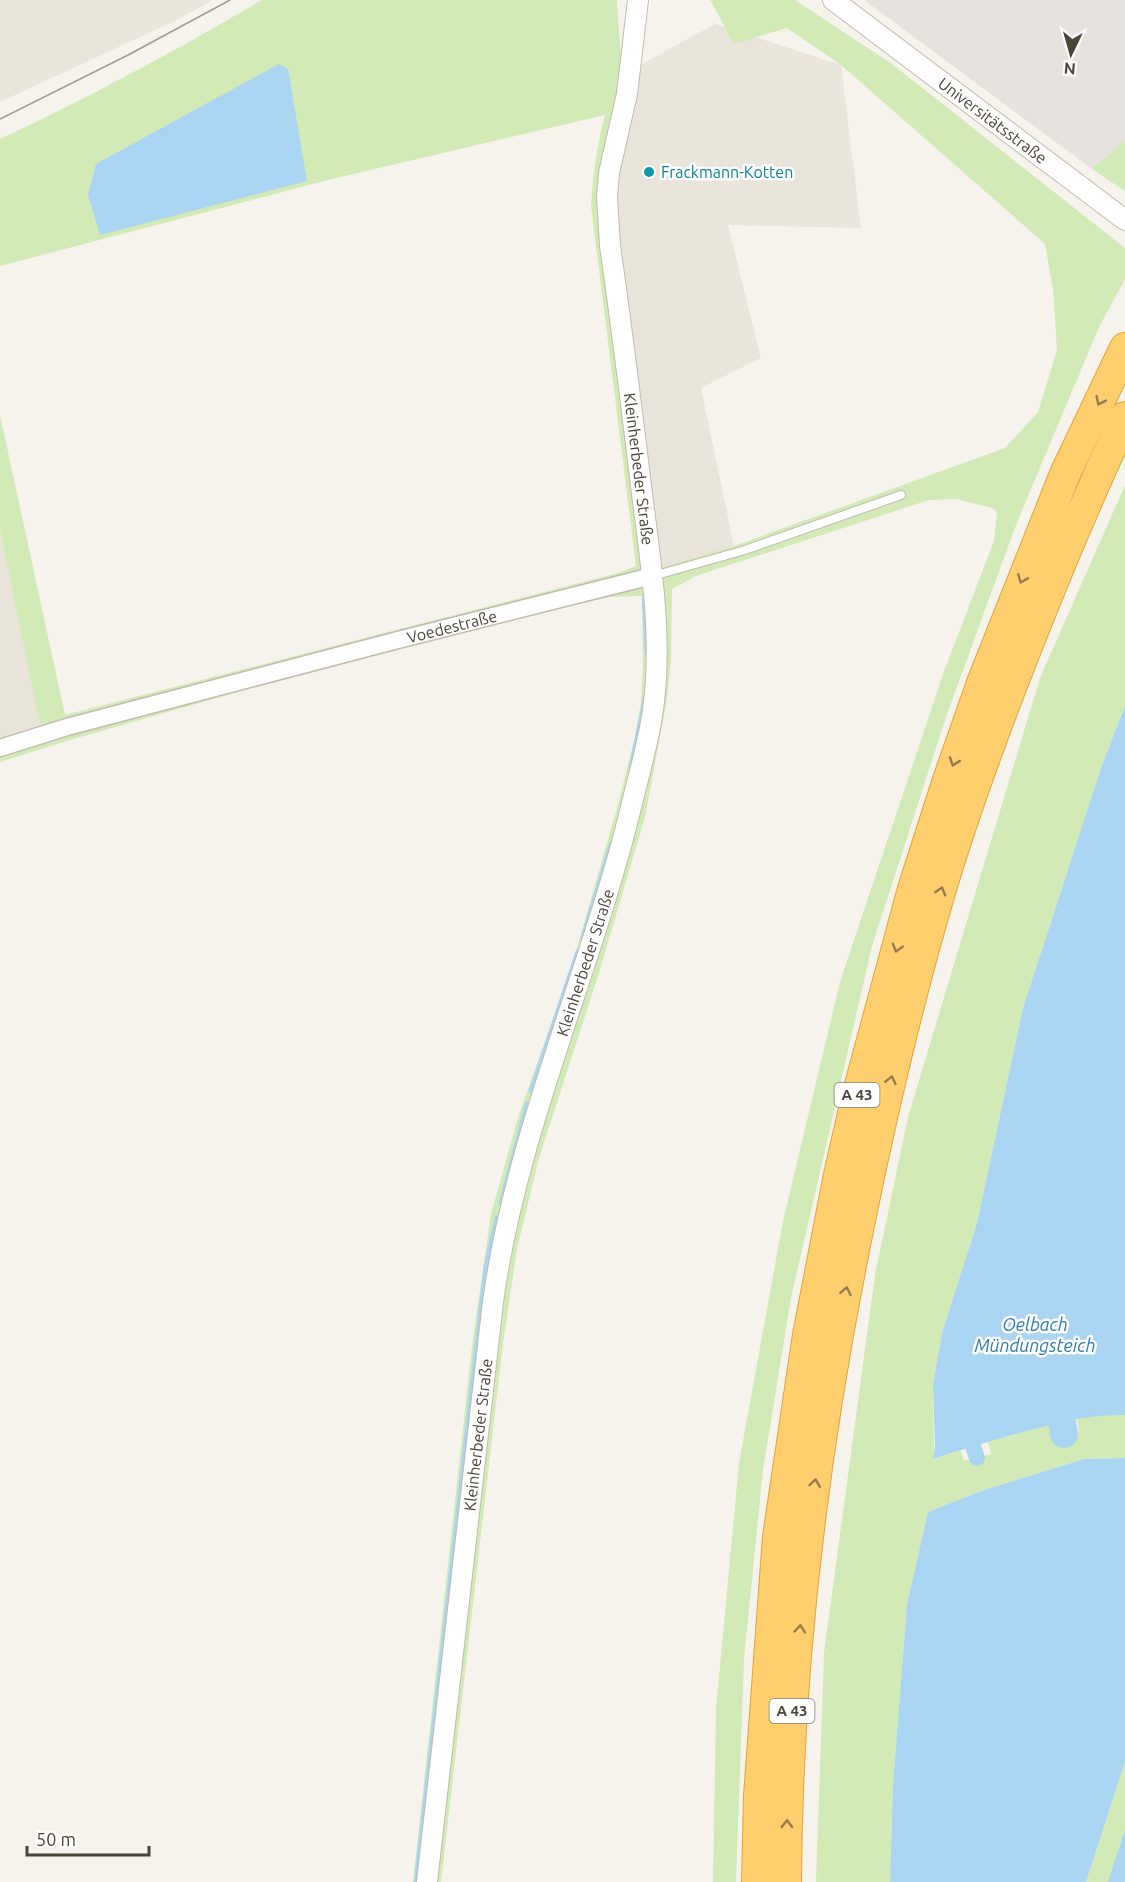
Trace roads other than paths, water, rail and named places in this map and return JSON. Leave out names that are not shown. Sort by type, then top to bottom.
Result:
[{"type":"highway","name":"A 43","points":[[758,1882],[760,1785],[778,1537],[808,1335],[857,1096],[913,889],[982,683],[1065,474],[1125,348]]},
{"type":"highway","name":"A 43","points":[[786,1882],[787,1798],[792,1711],[807,1541],[840,1320],[866,1190],[901,1039],[940,891],[1012,682],[1081,513],[1125,417]]},
{"type":"street","name":"Kleinherbeder Straße","points":[[626,0],[632,42]]},
{"type":"street","name":"Kleinherbeder Straße","points":[[427,1882],[497,1274],[536,1111],[614,873],[653,710],[657,660],[652,576],[610,246],[607,197],[609,173],[627,94],[638,0]]},
{"type":"street","name":"Universitätsstraße","points":[[826,0],[860,19]]},
{"type":"street","name":"Universitätsstraße","points":[[833,0],[1125,220]]},
{"type":"street","name":"Voedestraße","points":[[0,748],[101,718],[652,576]]},
{"type":"lane","name":"Voedestraße","points":[[652,576],[745,550],[901,495]]},
{"type":"water","points":[[279,64],[288,69],[307,181],[100,235],[88,195],[96,164]]},
{"type":"water","name":"Oelbach Mündungsteich","points":[[1125,706],[1125,1415],[1096,1416],[1054,1424],[933,1459],[935,1447],[933,1384],[942,1333],[977,1223],[1023,1008],[1101,768]]},
{"type":"water","points":[[1125,1458],[1125,1762],[1086,1882],[890,1882],[893,1784],[907,1604],[928,1512],[981,1491],[1084,1459]]},
{"type":"water","points":[[1125,1830],[1125,1882],[1108,1882]]},
{"type":"waterway","points":[[644,595],[647,653]]},
{"type":"waterway","points":[[631,767],[645,699]]},
{"type":"waterway","points":[[583,937],[611,844]]},
{"type":"waterway","points":[[531,1091],[578,951]]},
{"type":"waterway","points":[[501,1203],[527,1104]]},
{"type":"waterway","points":[[416,1882],[486,1265],[497,1217]]},
{"type":"waterway","points":[[1062,1423],[1064,1434]]},
{"type":"waterway","points":[[973,1446],[977,1458]]},
{"type":"tram line","points":[[0,119],[130,54],[230,0]]},
{"type":"place","name":"Frackmann-Kotten","points":[[649,172]]}]
